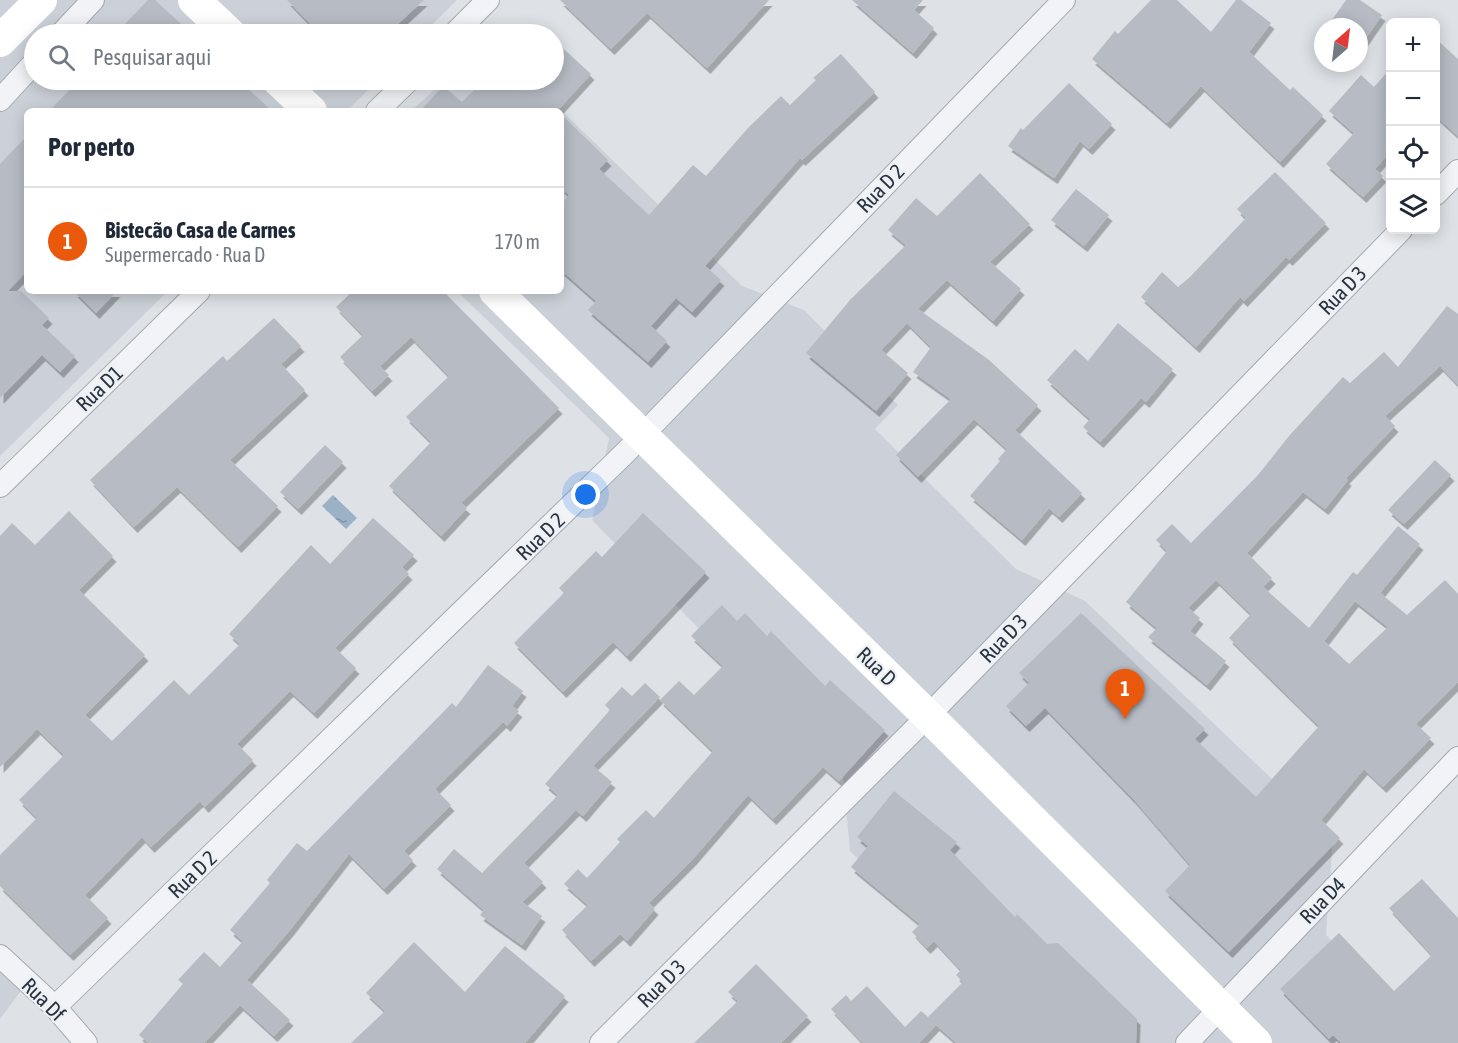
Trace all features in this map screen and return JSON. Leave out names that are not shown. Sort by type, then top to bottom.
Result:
[{"type":"street","points":[[0,41],[41,0]]},
{"type":"street","points":[[70,24],[93,0]]},
{"type":"street","points":[[194,0],[219,24]]},
{"type":"street","points":[[464,24],[488,0]]},
{"type":"street","name":"Rua D 2","points":[[55,1007],[642,436],[1064,0]]},
{"type":"street","points":[[0,100],[24,74]]},
{"type":"street","points":[[289,90],[308,108]]},
{"type":"street","points":[[380,108],[399,90]]},
{"type":"street","points":[[1440,190],[1458,171]]},
{"type":"street","name":"Rua D 3","points":[[601,1043],[928,716],[1397,234]]},
{"type":"street","name":"Rua D1","points":[[0,486],[196,294]]},
{"type":"street","name":"Rua D","points":[[498,294],[928,716],[1256,1043]]},
{"type":"street","name":"Rua D4","points":[[1187,1043],[1458,758]]},
{"type":"street","name":"Rua Df","points":[[0,956],[55,1007],[86,1043]]},
{"type":"shaded area","points":[[0,0],[457,0],[433,24],[24,24],[24,90],[368,90],[350,108],[24,108],[24,294],[165,294],[0,456]]},
{"type":"shaded area","points":[[434,90],[540,90],[559,108],[414,108]]},
{"type":"shaded area","points":[[564,113],[742,286],[804,310],[898,405],[875,429],[1016,569],[1085,601],[1333,837],[1326,935],[1432,1043],[1046,1043],[850,851],[843,775],[592,520],[609,438],[460,294],[564,294]]},
{"type":"shaded area","points":[[0,961],[23,988],[0,1019]]},
{"type":"water","points":[[333,495],[357,518],[346,529],[322,506]]},
{"type":"building","points":[[148,0],[155,0],[181,24],[125,24]]},
{"type":"building","points":[[287,0],[424,0],[398,24],[310,24]]},
{"type":"building","points":[[560,0],[769,0],[707,68],[647,13],[611,49]]},
{"type":"building","points":[[852,0],[923,0],[914,10],[934,28],[913,53]]},
{"type":"building","points":[[1151,0],[1177,0],[1211,32],[1236,0],[1241,0],[1271,23],[1249,52],[1290,90],[1293,87],[1323,115],[1280,162],[1201,86],[1167,123],[1092,59],[1115,31],[1118,34]]},
{"type":"building","points":[[1346,0],[1360,0],[1382,15],[1368,35],[1368,18],[1333,18]]},
{"type":"building","points":[[1440,43],[1458,59],[1458,136],[1440,120]]},
{"type":"building","points":[[564,49],[591,74],[560,108],[423,108],[439,90],[448,90],[462,102],[474,90],[564,90]]},
{"type":"building","points":[[841,54],[875,92],[802,160],[800,158],[705,266],[721,280],[692,312],[676,298],[651,326],[667,341],[648,362],[588,310],[596,301],[564,273],[564,201],[569,195],[564,191],[564,117],[608,160],[599,169],[649,215],[693,165],[706,176],[748,128],[781,96],[790,105],[816,80],[813,78]]},
{"type":"building","points":[[1386,74],[1386,157],[1375,169],[1383,176],[1363,197],[1326,164],[1354,133],[1329,111],[1361,75],[1374,87]]},
{"type":"building","points":[[1069,83],[1112,124],[1089,149],[1080,141],[1054,178],[1008,146],[1021,128],[1023,130]]},
{"type":"building","points":[[69,90],[250,90],[269,108],[52,108]]},
{"type":"building","points":[[24,139],[24,274],[8,291],[21,291],[49,318],[42,325],[75,356],[60,372],[42,355],[0,398],[0,164]]},
{"type":"building","points":[[1275,172],[1326,223],[1289,260],[1286,257],[1244,301],[1240,297],[1196,347],[1141,297],[1162,272],[1178,287],[1189,278],[1246,218],[1237,209]]},
{"type":"building","points":[[980,173],[1030,224],[990,262],[1021,289],[993,321],[947,280],[918,309],[989,360],[1038,405],[1015,430],[1082,493],[1059,517],[1049,508],[1022,540],[970,496],[1000,461],[998,459],[1007,449],[974,419],[918,477],[896,455],[951,399],[913,372],[931,347],[907,323],[881,350],[908,373],[876,411],[806,353],[850,300],[906,245],[888,230],[916,198],[937,216]]},
{"type":"building","points":[[1076,189],[1109,215],[1084,246],[1051,220]]},
{"type":"building","points":[[77,294],[114,294],[96,313]]},
{"type":"building","points":[[350,294],[446,294],[559,408],[461,503],[467,508],[441,536],[389,486],[431,442],[406,417],[449,376],[411,337],[380,366],[389,375],[372,391],[340,357],[363,335],[336,307]]},
{"type":"building","points":[[1447,306],[1458,314],[1458,385],[1440,366],[1385,416],[1395,426],[1346,478],[1348,480],[1325,509],[1303,492],[1247,553],[1272,578],[1263,587],[1309,628],[1353,572],[1357,575],[1398,526],[1420,544],[1380,593],[1407,615],[1445,580],[1458,594],[1458,682],[1416,724],[1431,738],[1383,787],[1364,769],[1321,820],[1340,838],[1229,952],[1165,891],[1190,865],[1135,801],[1045,708],[1026,726],[1006,706],[1029,683],[1019,673],[1081,613],[1205,729],[1195,739],[1256,797],[1319,726],[1229,638],[1251,614],[1216,580],[1188,608],[1200,618],[1190,631],[1226,661],[1207,685],[1148,637],[1157,628],[1126,602],[1167,551],[1156,540],[1172,524],[1191,543],[1258,475],[1289,436],[1343,377],[1350,383],[1384,352],[1398,367]],"holes":[[[1355,601],[1388,627],[1349,664],[1324,641]]]},
{"type":"building","points":[[274,318],[301,346],[281,364],[305,390],[230,460],[278,506],[238,547],[177,487],[134,527],[90,480],[223,356],[227,361]]},
{"type":"building","points":[[1118,323],[1173,369],[1146,402],[1141,398],[1100,442],[1083,427],[1090,419],[1047,380],[1075,349],[1088,361]]},
{"type":"building","points":[[325,445],[343,462],[298,509],[280,492]]},
{"type":"building","points":[[1435,460],[1451,475],[1404,524],[1388,510]]},
{"type":"building","points":[[69,511],[113,556],[79,590],[145,655],[85,715],[112,741],[174,680],[189,695],[240,644],[229,634],[311,545],[330,564],[373,518],[414,555],[402,567],[409,574],[335,648],[356,668],[314,713],[290,691],[237,744],[253,760],[205,807],[200,801],[151,847],[142,837],[85,895],[108,918],[70,955],[0,886],[0,855],[37,818],[19,800],[64,755],[37,729],[0,767],[0,536],[12,523],[35,545]]},
{"type":"building","points":[[643,513],[706,572],[627,656],[613,642],[563,692],[514,643],[564,593],[559,588],[596,551],[602,557]]},
{"type":"building","points":[[722,605],[737,621],[745,613],[767,636],[771,631],[825,686],[830,680],[885,730],[839,781],[823,767],[773,819],[748,795],[693,859],[649,903],[655,909],[627,941],[620,934],[591,961],[562,930],[588,905],[564,884],[578,869],[587,878],[620,842],[617,839],[646,810],[654,818],[713,751],[660,700],[679,681],[694,695],[723,666],[691,636]]},
{"type":"building","points":[[488,665],[523,691],[512,706],[519,711],[507,726],[503,722],[435,789],[451,805],[404,851],[413,860],[384,889],[349,854],[290,930],[247,980],[290,1020],[274,1036],[240,1005],[204,1043],[149,1043],[139,1035],[183,984],[178,980],[204,952],[220,967],[243,941],[230,930],[270,883],[267,880],[297,843],[307,851],[452,703],[456,707]]},
{"type":"building","points":[[645,683],[660,697],[593,766],[612,782],[583,816],[576,810],[524,863],[543,882],[522,902],[542,916],[522,945],[480,915],[484,910],[437,869],[454,849],[482,873],[558,795],[545,784],[610,710],[605,705],[622,687],[632,696]]},
{"type":"building","points":[[894,791],[957,842],[950,850],[1015,917],[1017,914],[1047,944],[1058,943],[1137,1019],[1136,1043],[957,1043],[936,1025],[919,1043],[863,1043],[831,1009],[846,995],[851,1001],[867,986],[905,1027],[921,1011],[928,1017],[963,982],[956,975],[961,970],[934,941],[927,948],[912,932],[920,924],[851,867],[868,846],[857,837]]},
{"type":"building","points":[[1422,879],[1458,918],[1458,1043],[1341,1043],[1333,1035],[1329,1039],[1280,989],[1339,933],[1394,991],[1432,955],[1389,908]]},
{"type":"building","points":[[414,942],[465,992],[505,946],[565,996],[525,1043],[351,1043],[385,1011],[366,993]]},
{"type":"building","points":[[756,964],[808,1016],[781,1043],[694,1043],[738,1001],[728,992]]},
{"type":"place","name":"Bistecão Casa de Carnes","points":[[1125,719]]}]
